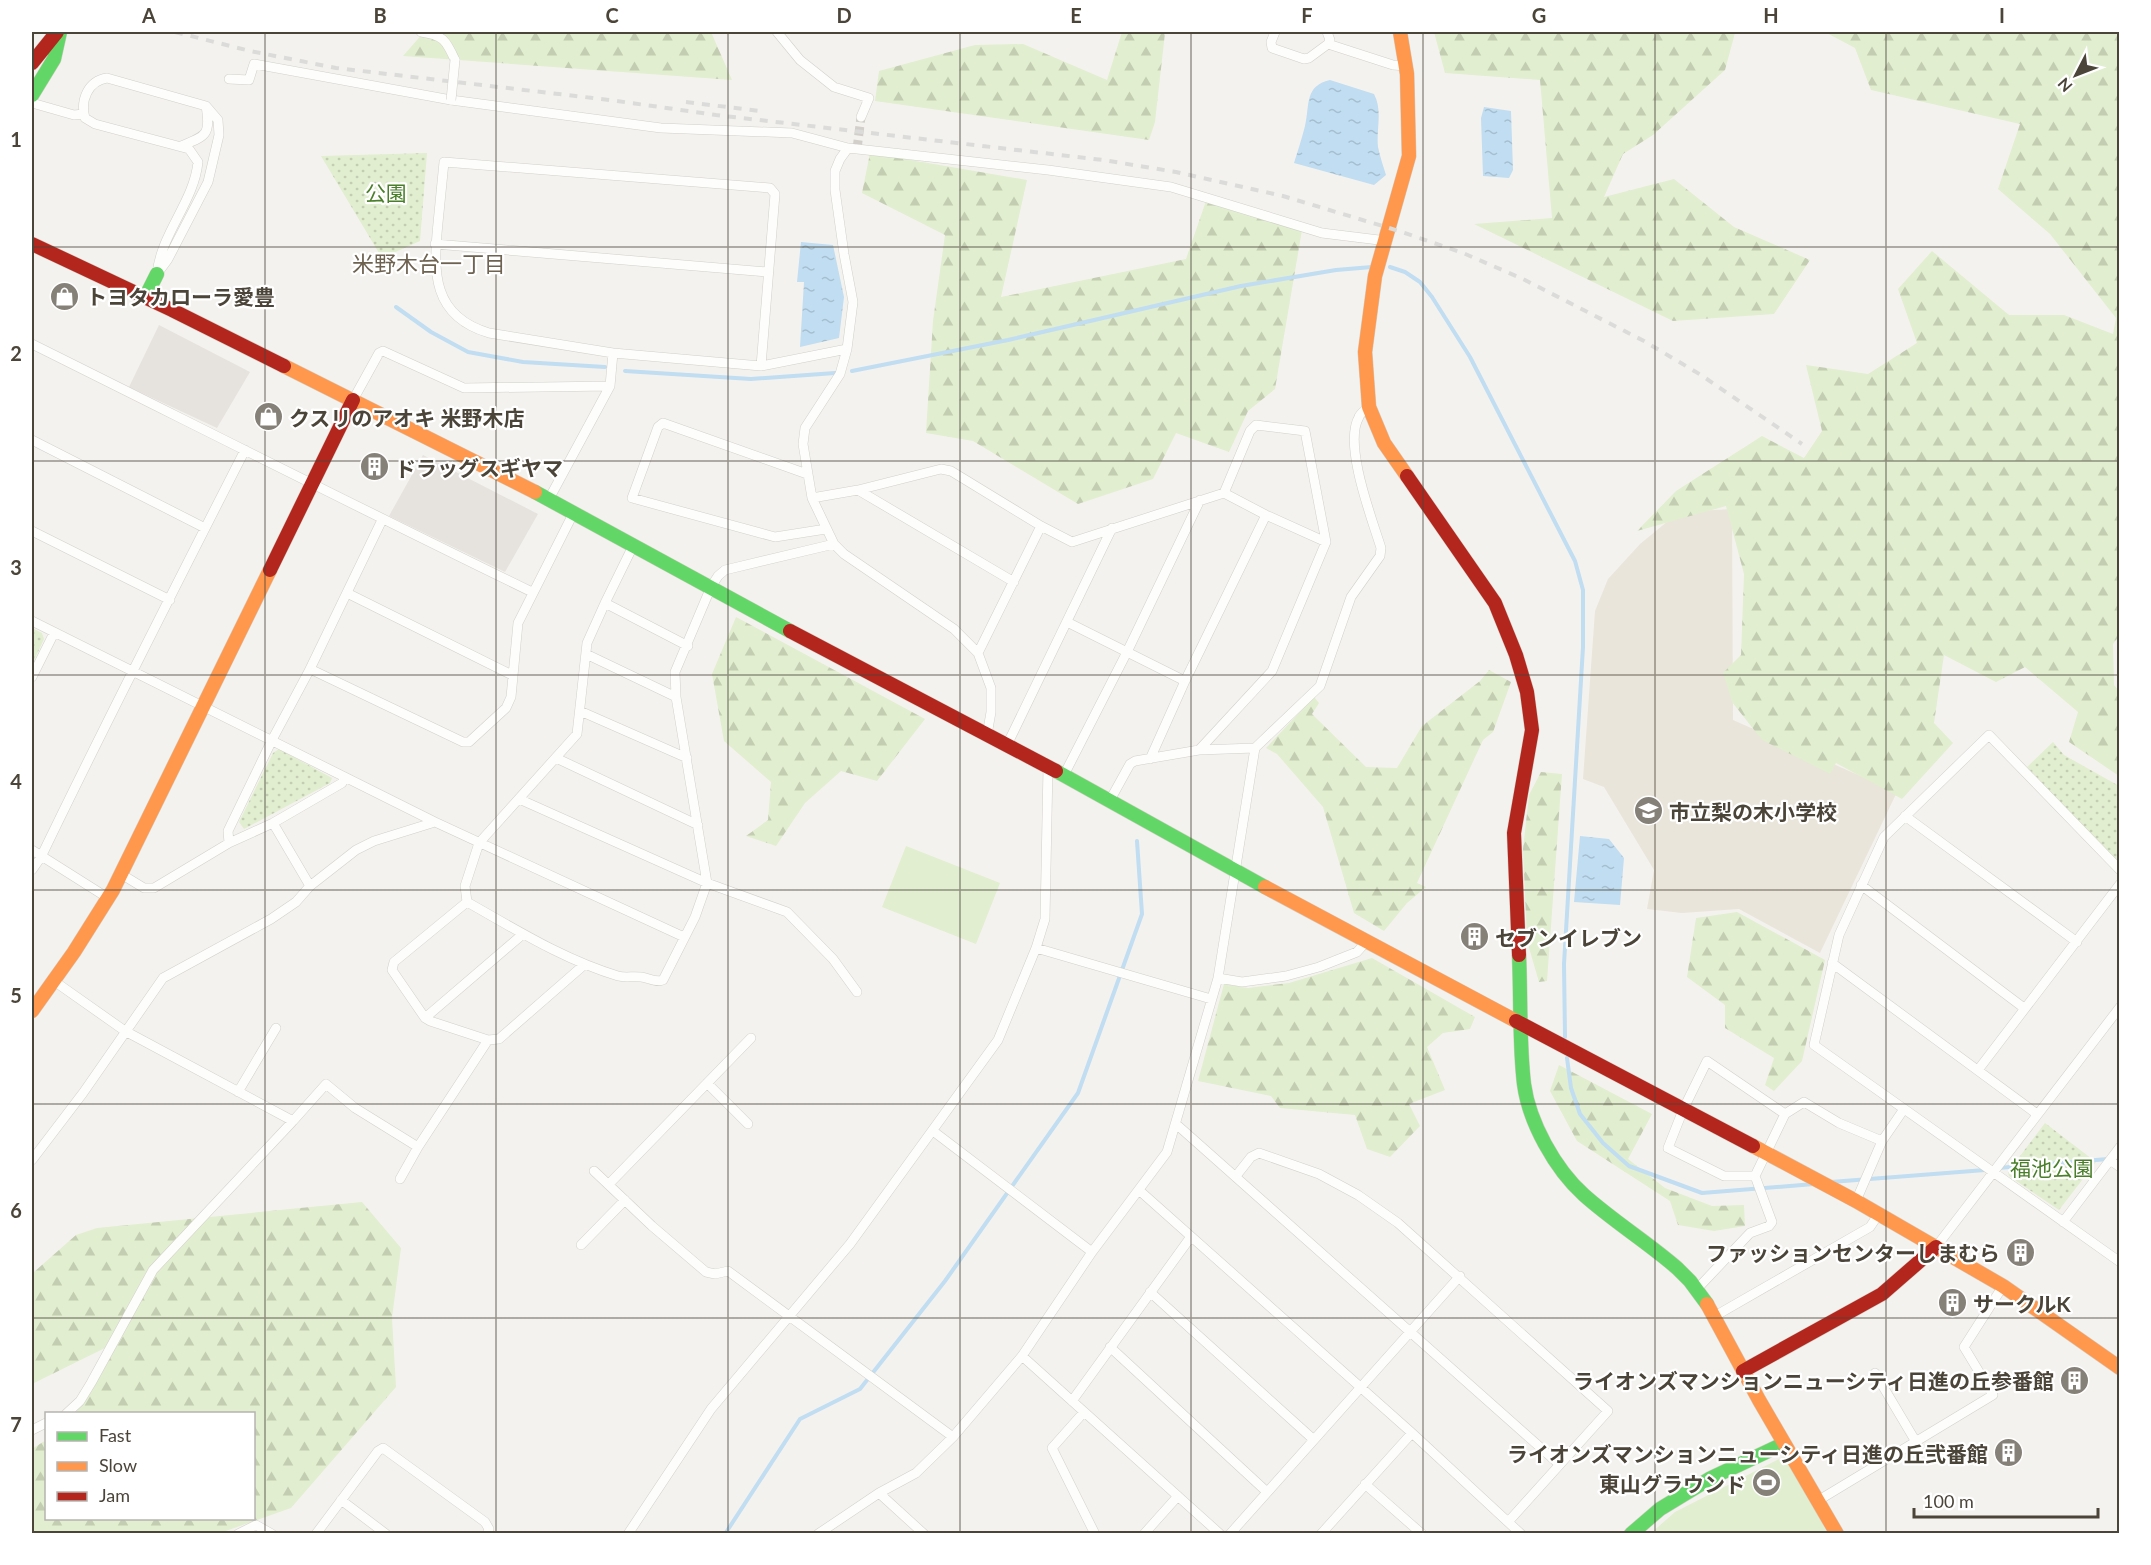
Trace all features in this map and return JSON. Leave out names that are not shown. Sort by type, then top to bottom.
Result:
[{"type":"street","points":[[32,63],[59,32]]},
{"type":"street","points":[[32,95],[54,59],[59,32]]},
{"type":"street","points":[[421,32],[438,34],[447,44],[455,60],[451,100]]},
{"type":"street","points":[[777,32],[800,60],[834,87],[869,98],[861,117]]},
{"type":"street","points":[[1275,32],[1271,42],[1272,48],[1304,59],[1309,58],[1328,44],[1330,40],[1327,32]]},
{"type":"street","points":[[1400,32],[1406,66],[1409,156],[1387,241],[1375,276],[1365,352],[1369,407],[1384,443],[1495,603],[1516,655],[1532,713],[1532,730],[1514,833],[1524,1085],[1530,1112],[1538,1131],[1557,1163],[1582,1194],[1673,1264],[1697,1289],[1783,1444],[1837,1533]]},
{"type":"street","points":[[1328,44],[1393,65],[1406,66]]},
{"type":"street","points":[[229,79],[249,80],[254,64],[451,100],[661,128],[792,133],[848,148],[1048,170],[1171,187],[1322,232],[1387,241]]},
{"type":"street","points":[[145,298],[208,182],[219,135],[218,120],[207,106],[107,78],[91,84],[84,101],[85,118],[94,124],[189,149],[198,162],[193,186],[163,245],[157,274]]},
{"type":"street","points":[[32,103],[74,115],[84,114]]},
{"type":"street","points":[[181,146],[206,133],[209,124],[207,106]]},
{"type":"street","points":[[848,148],[835,171],[835,190],[853,302],[847,349],[840,374],[806,428],[803,444],[812,498],[834,544],[860,566],[954,629],[978,654],[991,688],[991,712],[987,735]]},
{"type":"street","points":[[761,366],[775,194],[770,188],[444,162],[435,244],[435,274],[441,292],[454,313],[472,327],[489,333],[613,353],[761,366],[847,349]]},
{"type":"street","points":[[32,244],[353,400],[574,512],[858,668],[1064,775],[1108,802],[1366,942],[1856,1201],[2003,1286],[2120,1368]]},
{"type":"street","points":[[435,244],[768,272]]},
{"type":"street","points":[[32,344],[382,520],[532,592]]},
{"type":"street","points":[[32,1011],[75,952],[121,874],[353,400],[379,353],[383,351],[464,388],[610,386]]},
{"type":"street","points":[[549,499],[610,386],[613,353]]},
{"type":"street","points":[[819,1533],[879,1493],[916,1473],[953,1437],[1022,1356],[1092,1252],[1140,1191],[1167,1152],[1218,978],[1255,748],[1320,686],[1351,597],[1380,556],[1382,548],[1359,475],[1354,436],[1359,417],[1369,407]]},
{"type":"street","points":[[807,474],[663,423],[658,426],[632,498],[775,537],[826,529]]},
{"type":"street","points":[[1199,750],[1272,670],[1326,542],[1305,431],[1256,425],[1250,431],[1224,493]]},
{"type":"street","points":[[32,440],[205,528]]},
{"type":"street","points":[[32,870],[131,670],[170,600],[245,450]]},
{"type":"street","points":[[812,498],[858,490],[940,469],[951,471],[1041,526],[1072,542],[1224,493],[1326,542]]},
{"type":"street","points":[[858,490],[1014,582]]},
{"type":"street","points":[[1064,775],[1127,652],[1200,500]]},
{"type":"street","points":[[310,669],[463,742],[469,742],[506,708],[511,697],[518,623],[574,512]]},
{"type":"street","points":[[1150,759],[1185,681],[1266,515]]},
{"type":"street","points":[[229,843],[228,831],[382,520]]},
{"type":"street","points":[[978,654],[1041,526]]},
{"type":"street","points":[[1007,745],[1112,528]]},
{"type":"street","points":[[32,531],[170,600]]},
{"type":"street","points":[[467,902],[523,934],[585,964],[620,976],[642,977],[659,982],[663,980],[695,917],[707,883],[676,697],[675,672],[711,587],[725,570],[834,544]]},
{"type":"street","points":[[467,902],[465,886],[479,843],[578,734],[587,643],[633,546]]},
{"type":"street","points":[[347,593],[512,675]]},
{"type":"street","points":[[605,603],[687,645]]},
{"type":"street","points":[[32,621],[435,822],[684,937]]},
{"type":"street","points":[[1067,622],[1185,681]]},
{"type":"street","points":[[32,677],[54,633]]},
{"type":"street","points":[[586,654],[676,697]]},
{"type":"street","points":[[580,711],[687,758]]},
{"type":"street","points":[[2120,870],[1989,735],[1884,837],[1839,935],[1814,1045],[2120,1262]]},
{"type":"street","points":[[1108,802],[1130,764],[1135,761],[1199,750],[1255,748]]},
{"type":"street","points":[[556,758],[698,825]]},
{"type":"street","points":[[628,1533],[711,1409],[850,1245],[998,1040],[1036,948],[1045,919],[1048,767]]},
{"type":"street","points":[[121,874],[144,888],[150,889],[229,843],[273,823],[342,783],[345,777]]},
{"type":"street","points":[[519,799],[707,883],[787,912],[833,958],[857,992]]},
{"type":"street","points":[[1905,816],[2077,942]]},
{"type":"street","points":[[32,1160],[83,1093],[163,978],[271,919],[296,902],[310,886],[356,850],[375,841],[435,822]]},
{"type":"street","points":[[273,823],[310,886]]},
{"type":"street","points":[[32,850],[108,898]]},
{"type":"street","points":[[1978,1070],[2120,884]]},
{"type":"street","points":[[1861,885],[2024,1008]]},
{"type":"street","points":[[467,902],[392,966],[392,970],[425,1018],[430,1021],[488,1040],[499,1039],[585,964]]},
{"type":"street","points":[[425,1018],[523,934]]},
{"type":"street","points":[[1218,978],[1242,982],[1286,976],[1319,968],[1357,952],[1366,942]]},
{"type":"street","points":[[1036,948],[1211,999]]},
{"type":"street","points":[[1832,963],[2037,1114]]},
{"type":"street","points":[[54,981],[125,1031],[293,1122]]},
{"type":"street","points":[[1743,1371],[1882,1294],[1936,1247],[2120,1007]]},
{"type":"street","points":[[238,1092],[276,1028]]},
{"type":"street","points":[[609,1185],[751,1038]]},
{"type":"street","points":[[400,1179],[418,1147],[488,1040]]},
{"type":"street","points":[[1755,1176],[1724,1176],[1668,1148],[1683,1110],[1707,1061],[1785,1114]]},
{"type":"street","points":[[67,1412],[80,1401],[91,1383],[153,1270],[293,1122],[326,1083],[355,1108],[418,1147]]},
{"type":"street","points":[[707,1083],[748,1124]]},
{"type":"street","points":[[1697,1289],[1750,1233],[1769,1226],[1772,1222],[1755,1176],[1785,1114],[1804,1102],[1839,1123],[1882,1141]]},
{"type":"street","points":[[1856,1201],[1882,1141],[1904,1109]]},
{"type":"street","points":[[1176,1124],[1559,1464]]},
{"type":"street","points":[[933,1131],[1092,1252]]},
{"type":"street","points":[[2062,1222],[2120,1147]]},
{"type":"street","points":[[1236,1176],[1251,1157],[1259,1153],[1319,1174],[1358,1194],[1398,1223],[1460,1276],[1608,1411],[1508,1522]]},
{"type":"street","points":[[2110,1160],[2120,1167]]},
{"type":"street","points":[[594,1171],[706,1272],[715,1274],[728,1271],[953,1437]]},
{"type":"street","points":[[1140,1191],[1190,1238],[1412,1432],[1521,1533]]},
{"type":"street","points":[[581,1245],[625,1200]]},
{"type":"street","points":[[1714,1316],[1870,1227],[1878,1215]]},
{"type":"street","points":[[1072,1401],[1190,1238]]},
{"type":"street","points":[[1230,1533],[1460,1276]]},
{"type":"street","points":[[1819,1500],[1993,1395],[1964,1347],[2003,1286]]},
{"type":"street","points":[[1150,1292],[1314,1440]]},
{"type":"street","points":[[1110,1347],[1267,1492]]},
{"type":"street","points":[[1022,1356],[1220,1533]]},
{"type":"street","points":[[1875,1372],[1916,1442]]},
{"type":"street","points":[[1084,1412],[1052,1448],[1095,1533]]},
{"type":"street","points":[[1321,1533],[1412,1432]]},
{"type":"street","points":[[1631,1533],[1660,1509],[1712,1478],[1783,1444]]},
{"type":"street","points":[[316,1533],[378,1451],[386,1449],[485,1522],[489,1529],[487,1533]]},
{"type":"street","points":[[1365,1484],[1422,1533]]},
{"type":"street","points":[[879,1493],[924,1533]]},
{"type":"street","points":[[1144,1533],[1178,1496]]},
{"type":"street","points":[[341,1500],[386,1533]]},
{"type":"street","points":[[238,1533],[256,1525],[272,1533]]},
{"type":"shaded area","points":[[159,325],[250,372],[217,428],[129,387]]},
{"type":"shaded area","points":[[423,455],[538,514],[505,572],[389,516]]},
{"type":"shaded area","points":[[1732,509],[1733,720],[1897,792],[1820,953],[1739,909],[1682,913],[1647,909],[1654,870],[1604,787],[1583,779],[1595,611],[1608,579],[1640,544],[1679,512]]},
{"type":"green space","points":[[424,32],[711,32],[732,80],[403,56]]},
{"type":"green space","points":[[1122,32],[1165,33],[1155,122],[1149,140],[875,101],[879,71],[975,45],[1023,44],[1107,80]]},
{"type":"green space","points":[[1434,32],[1737,32],[1725,70],[1653,135],[1623,154],[1604,197],[1674,179],[1734,227],[1810,260],[1774,314],[1673,321],[1474,224],[1552,218],[1540,80],[1445,73]]},
{"type":"green space","points":[[1825,32],[2119,32],[2120,635],[2113,644],[2114,685],[2120,692],[2119,776],[2069,742],[2078,712],[2025,667],[1996,682],[1944,655],[1934,723],[1953,743],[1902,799],[1836,763],[1830,774],[1762,740],[1732,702],[1723,673],[1741,655],[1744,574],[1726,506],[1637,531],[1676,491],[1762,436],[1804,458],[1822,431],[1806,365],[1868,374],[1917,343],[1898,289],[1932,251],[2009,315],[2064,315],[2113,334],[2116,318],[2050,234],[1998,189],[2020,124],[1871,90],[1855,48]]},
{"type":"green space","name":"公園","points":[[427,153],[420,241],[382,258],[321,156]]},
{"type":"green space","points":[[870,153],[1027,180],[1001,297],[1186,259],[1206,201],[1302,230],[1275,389],[1248,411],[1229,452],[1176,433],[1153,479],[1078,504],[973,441],[926,433],[933,321],[945,235],[862,193]]},
{"type":"green space","points":[[736,617],[925,719],[877,781],[841,771],[805,803],[776,846],[746,836],[768,820],[771,782],[724,741],[712,674]]},
{"type":"green space","points":[[32,628],[42,633],[44,639],[32,665]]},
{"type":"green space","points":[[1489,670],[1511,682],[1493,732],[1483,740],[1417,883],[1426,887],[1407,903],[1384,931],[1354,913],[1323,807],[1277,754],[1266,748],[1314,697],[1319,703],[1312,714],[1366,767],[1397,768],[1422,726],[1480,681]]},
{"type":"green space","points":[[2053,742],[2064,755],[2119,786],[2119,864],[2027,767]]},
{"type":"green space","points":[[279,749],[332,778],[330,783],[244,829],[239,822],[273,753]]},
{"type":"green space","points":[[1541,772],[1562,774],[1547,981],[1539,982],[1527,941],[1523,849],[1529,795]]},
{"type":"green space","points":[[906,846],[1000,883],[976,944],[882,907]]},
{"type":"green space","points":[[1737,912],[1825,960],[1802,1061],[1774,1091],[1765,1085],[1774,1058],[1725,1028],[1725,1005],[1687,977],[1696,918]]},
{"type":"green space","points":[[1372,958],[1475,1017],[1470,1029],[1443,1033],[1427,1047],[1445,1090],[1409,1104],[1420,1126],[1390,1157],[1367,1149],[1355,1115],[1280,1108],[1271,1096],[1198,1081],[1224,984],[1248,988],[1289,983]]},
{"type":"green space","points":[[1559,1065],[1652,1114],[1628,1159],[1665,1188],[1712,1206],[1744,1205],[1745,1226],[1714,1231],[1678,1225],[1670,1201],[1577,1141],[1550,1091]]},
{"type":"green space","name":"福池公園","points":[[2045,1123],[2096,1162],[2059,1210],[2009,1176],[2008,1172]]},
{"type":"green space","points":[[362,1202],[401,1248],[392,1318],[396,1387],[291,1508],[220,1533],[32,1533],[32,1449],[45,1441],[45,1520],[255,1520],[255,1412],[76,1412],[109,1346],[32,1384],[32,1276],[76,1235],[97,1228]]},
{"type":"green space","name":"東山グラウンド","points":[[1789,1454],[1827,1533],[1650,1534],[1675,1512]]},
{"type":"water","points":[[1330,80],[1374,94],[1377,100],[1378,147],[1386,175],[1374,185],[1294,163],[1312,92],[1322,83]]},
{"type":"water","points":[[1484,107],[1511,111],[1513,170],[1509,178],[1483,176],[1481,118]]},
{"type":"water","points":[[801,242],[833,245],[844,297],[839,338],[800,347],[804,282],[797,282]]},
{"type":"water","points":[[1580,836],[1609,839],[1624,858],[1620,905],[1574,902]]},
{"type":"waterway","points":[[852,371],[1008,340],[1241,286],[1336,270],[1372,267]]},
{"type":"waterway","points":[[1390,267],[1405,272],[1420,282],[1470,357],[1575,561],[1583,590],[1583,647],[1564,964],[1565,1037]]},
{"type":"waterway","points":[[396,307],[431,332],[468,352],[523,362],[605,367]]},
{"type":"waterway","points":[[625,371],[751,379],[835,373]]},
{"type":"waterway","points":[[725,1534],[800,1419],[860,1389],[945,1281],[1078,1093],[1142,914],[1137,841]]},
{"type":"waterway","points":[[1567,1058],[1571,1088],[1580,1114],[1603,1143],[1629,1166],[1702,1193],[1814,1184]]},
{"type":"waterway","points":[[1998,1168],[2120,1158]]},
{"type":"waterway","points":[[1831,1182],[1985,1170]]},
{"type":"tunnel","points":[[857,149],[861,117]]},
{"type":"railway","points":[[175,32],[250,51],[336,68],[1103,160],[1176,172],[1283,196],[1463,253],[1523,279],[1644,341],[1701,375],[1802,444]]},
{"type":"railway","points":[[686,102],[760,111]]},
{"type":"traffic: fast","points":[[32,95],[54,59],[60,32]]},
{"type":"traffic: fast","points":[[145,298],[157,274]]},
{"type":"traffic: fast","points":[[535,492],[790,631]]},
{"type":"traffic: fast","points":[[1056,771],[1265,887]]},
{"type":"traffic: fast","points":[[1519,955],[1524,1084],[1531,1114],[1545,1144],[1563,1172],[1584,1195],[1677,1268],[1707,1304]]},
{"type":"traffic: fast","points":[[1631,1534],[1660,1509],[1711,1478],[1783,1444]]},
{"type":"traffic: slow","points":[[1400,32],[1407,74],[1409,156],[1375,276],[1365,352],[1369,407],[1384,443],[1407,476]]},
{"type":"traffic: slow","points":[[284,366],[535,492]]},
{"type":"traffic: slow","points":[[32,1011],[74,952],[113,890],[270,570]]},
{"type":"traffic: slow","points":[[1265,887],[1516,1021]]},
{"type":"traffic: slow","points":[[1753,1146],[1856,1201],[2003,1286],[2120,1368]]},
{"type":"traffic: slow","points":[[1707,1304],[1759,1400],[1837,1534]]},
{"type":"traffic: jam","points":[[32,63],[57,32]]},
{"type":"traffic: jam","points":[[32,244],[284,366]]},
{"type":"traffic: jam","points":[[270,570],[353,400]]},
{"type":"traffic: jam","points":[[1407,476],[1495,603],[1516,655],[1527,692],[1532,730],[1514,833],[1519,955]]},
{"type":"traffic: jam","points":[[790,631],[1056,771]]},
{"type":"traffic: jam","points":[[1516,1021],[1753,1146]]},
{"type":"traffic: jam","points":[[1743,1371],[1882,1294],[1936,1247]]},
{"type":"place","name":"トヨタカローラ愛豊","points":[[65,296]]},
{"type":"place","name":"クスリのアオキ 米野木店","points":[[268,417]]},
{"type":"place","name":"ドラッグスギヤマ","points":[[374,467]]},
{"type":"place","name":"市立梨の木小学校","points":[[1648,811]]},
{"type":"place","name":"セブンイレブン","points":[[1474,937]]},
{"type":"place","name":"ファッションセンターしまむら","points":[[2021,1252]]},
{"type":"place","name":"サークルK","points":[[1952,1303]]},
{"type":"place","name":"ライオンズマンションニューシティ日進の丘参番館","points":[[2075,1380]]},
{"type":"place","name":"ライオンズマンションニューシティ日進の丘弐番館","points":[[2009,1453]]},
{"type":"place","name":"東山グラウンド","points":[[1767,1483]]},
{"type":"district","name":"米野木台一丁目","points":[[429,263]]}]
